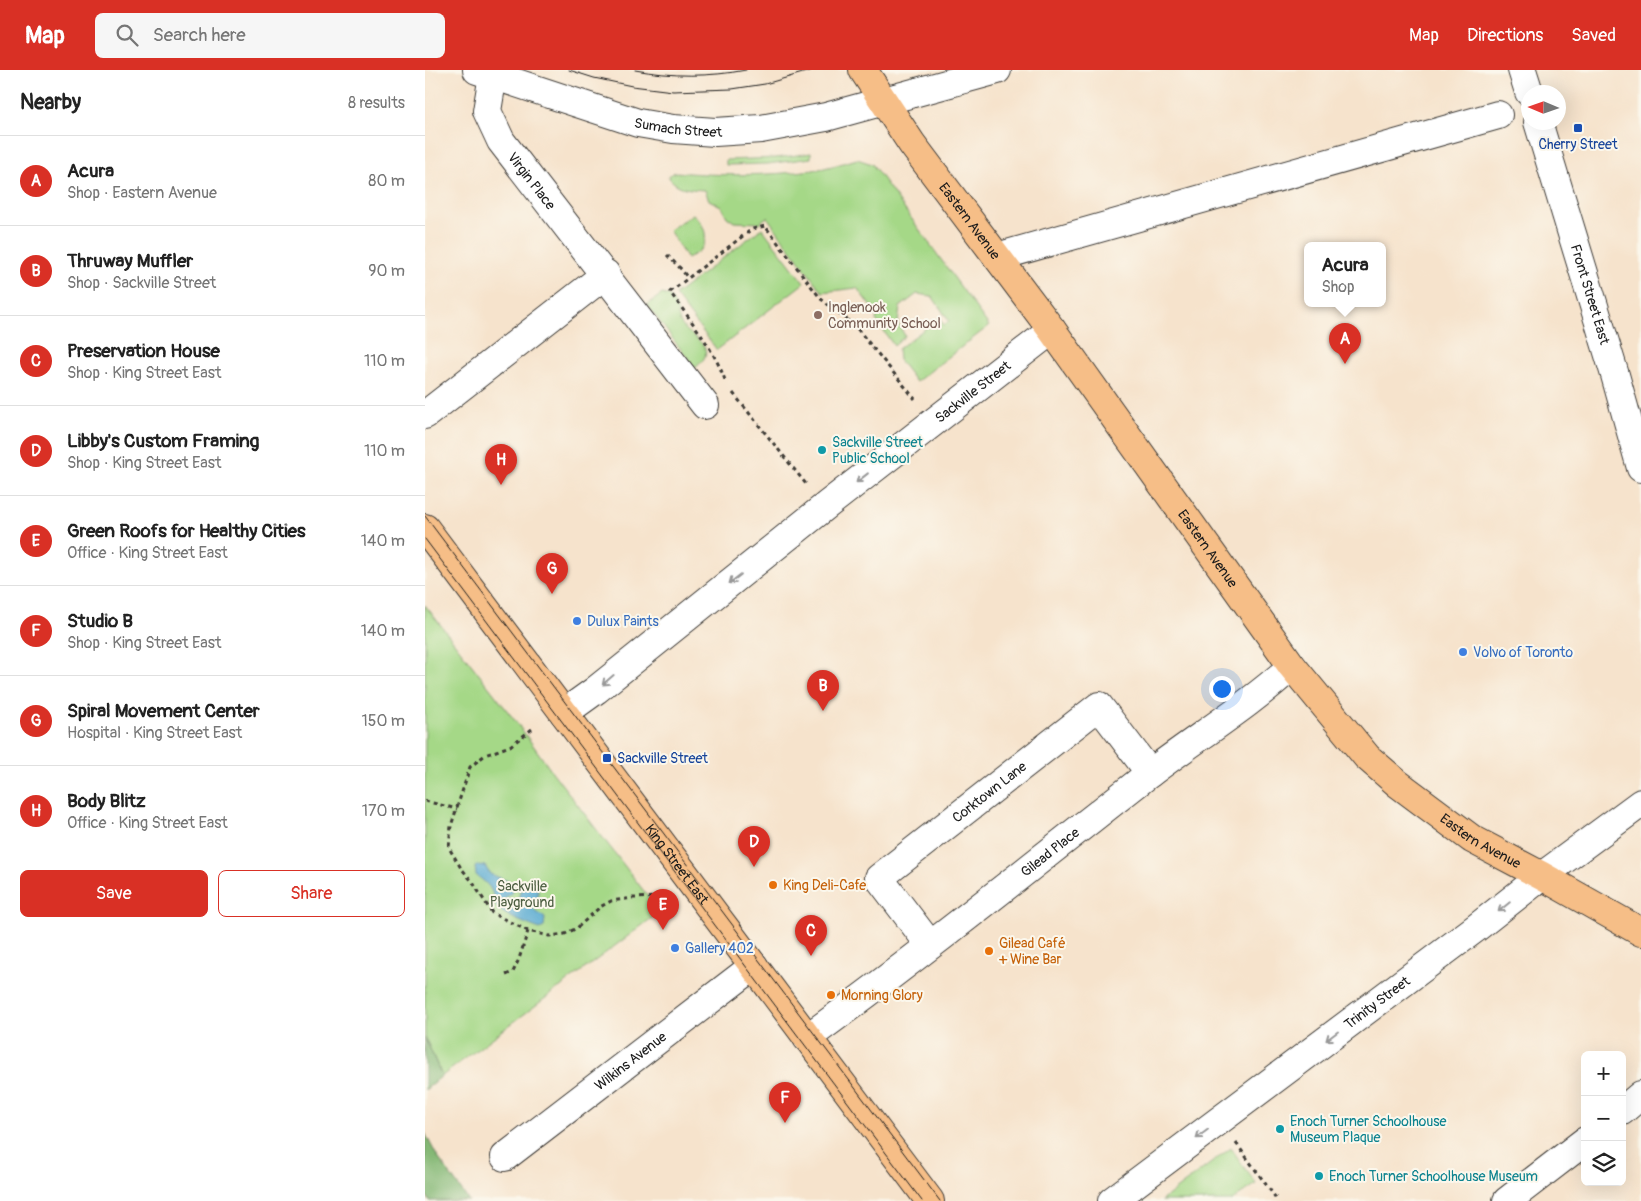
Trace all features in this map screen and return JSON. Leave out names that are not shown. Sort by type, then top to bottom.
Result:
[{"type":"main road","name":"Eastern Avenue","points":[[863,70],[913,144],[1053,330],[1292,666],[1367,757],[1397,783],[1472,839],[1641,932]]},
{"type":"main road","name":"King Street East","points":[[425,528],[930,1201]]},
{"type":"street","points":[[885,101],[997,70]]},
{"type":"street","points":[[1522,70],[1527,85]]},
{"type":"street","name":"Sumach Street","points":[[485,73],[638,123],[673,129],[715,132],[761,129],[826,118],[885,101]]},
{"type":"street","name":"Virgin Place","points":[[485,73],[487,111],[501,141],[606,274],[705,405]]},
{"type":"street","points":[[997,257],[1498,115]]},
{"type":"street","name":"Front Street East","points":[[1540,130],[1615,375],[1641,468]]},
{"type":"street","points":[[425,415],[606,274]]},
{"type":"street","name":"Sackville Street","points":[[564,713],[596,690],[819,512],[1053,330]]},
{"type":"street","name":"Gilead Place","points":[[807,1038],[931,945],[1150,773],[1265,691],[1292,666]]},
{"type":"street","name":"Corktown Lane","points":[[931,945],[879,878],[1099,706],[1150,773]]},
{"type":"street","name":"Trinity Street","points":[[1112,1201],[1641,803]]},
{"type":"street","name":"Wilkins Avenue","points":[[505,1157],[754,966]]},
{"type":"street","points":[[1626,1108],[1641,1095]]},
{"type":"street","points":[[1507,1201],[1581,1145]]},
{"type":"path","points":[[727,386],[719,364],[711,350],[670,292],[687,277],[752,229],[765,226],[821,299],[855,326],[915,400]]},
{"type":"path","points":[[667,255],[687,277]]},
{"type":"path","points":[[732,393],[811,490]]},
{"type":"path","points":[[532,729],[510,746],[485,755],[470,767],[451,826],[449,848],[492,913],[528,931],[549,936],[565,934],[577,928],[600,907],[611,901],[659,897]]},
{"type":"path","points":[[425,801],[457,809]]},
{"type":"path","points":[[505,975],[513,972],[528,931]]},
{"type":"path","points":[[1234,1140],[1278,1201]]},
{"type":"green space","points":[[811,153],[811,158],[768,164],[726,165],[726,160],[776,158]]},
{"type":"green space","points":[[857,159],[872,164],[989,326],[916,382],[899,360],[898,349],[939,318],[944,325],[949,321],[932,296],[917,294],[900,307],[898,323],[905,336],[894,346],[876,320],[877,315],[857,288],[822,292],[767,217],[759,223],[734,222],[727,217],[721,206],[709,200],[705,190],[680,186],[668,176],[675,172],[744,175],[796,172],[824,168]]},
{"type":"green space","points":[[693,214],[703,226],[705,240],[700,250],[687,259],[669,230]]},
{"type":"green space","points":[[762,228],[804,283],[717,350],[675,295]]},
{"type":"green space","points":[[662,294],[669,296],[676,306],[680,322],[684,328],[705,348],[706,354],[703,360],[695,368],[647,305]]},
{"type":"green space","name":"Sackville Playground","points":[[425,605],[660,912],[442,1076],[425,1037]]},
{"type":"green space","points":[[425,1038],[442,1076],[425,1090]]},
{"type":"green space","points":[[425,1133],[437,1156],[469,1201],[430,1201],[425,1193]]},
{"type":"green space","points":[[1231,1148],[1256,1184],[1232,1201],[1161,1201]]},
{"type":"water","points":[[478,865],[485,866],[490,874],[513,883],[513,892],[503,902],[506,908],[514,909],[517,907],[520,891],[525,887],[534,887],[538,890],[538,897],[532,903],[532,906],[535,911],[545,918],[544,927],[540,929],[511,917],[500,910],[489,887],[476,875],[475,867]]},
{"type":"tram line","points":[[569,70],[594,78],[632,86],[673,91],[732,89],[765,84],[813,70]]},
{"type":"tram line","points":[[635,70],[691,75],[719,74],[746,70]]},
{"type":"tram line","points":[[425,516],[940,1201]]},
{"type":"tram line","points":[[425,539],[922,1201]]},
{"type":"place","name":"Cherry Street","points":[[1578,128]]},
{"type":"place","name":"Inglenook Community School","points":[[818,315]]},
{"type":"place","name":"Acura","points":[[1345,364]]},
{"type":"place","name":"Sackville Street Public School","points":[[822,450]]},
{"type":"place","name":"Body Blitz","points":[[501,485]]},
{"type":"place","name":"Spiral Movement Center","points":[[552,594]]},
{"type":"place","name":"Dulux Paints","points":[[577,621]]},
{"type":"place","name":"Volvo of Toronto","points":[[1463,652]]},
{"type":"place","name":"Thruway Muffler","points":[[823,711]]},
{"type":"place","name":"Sackville Street","points":[[607,758]]},
{"type":"place","name":"Libby's Custom Framing","points":[[754,867]]},
{"type":"place","name":"King Deli-Cafe","points":[[773,885]]},
{"type":"place","name":"Green Roofs for Healthy Cities","points":[[663,930]]},
{"type":"place","name":"Gallery 402","points":[[675,948]]},
{"type":"place","name":"Gilead Café + Wine Bar","points":[[989,951]]},
{"type":"place","name":"Preservation House","points":[[811,956]]},
{"type":"place","name":"Morning Glory","points":[[831,995]]},
{"type":"place","name":"Studio B","points":[[785,1123]]},
{"type":"place","name":"Enoch Turner Schoolhouse Museum Plaque","points":[[1280,1129]]},
{"type":"place","name":"Enoch Turner Schoolhouse Museum","points":[[1319,1176]]}]
